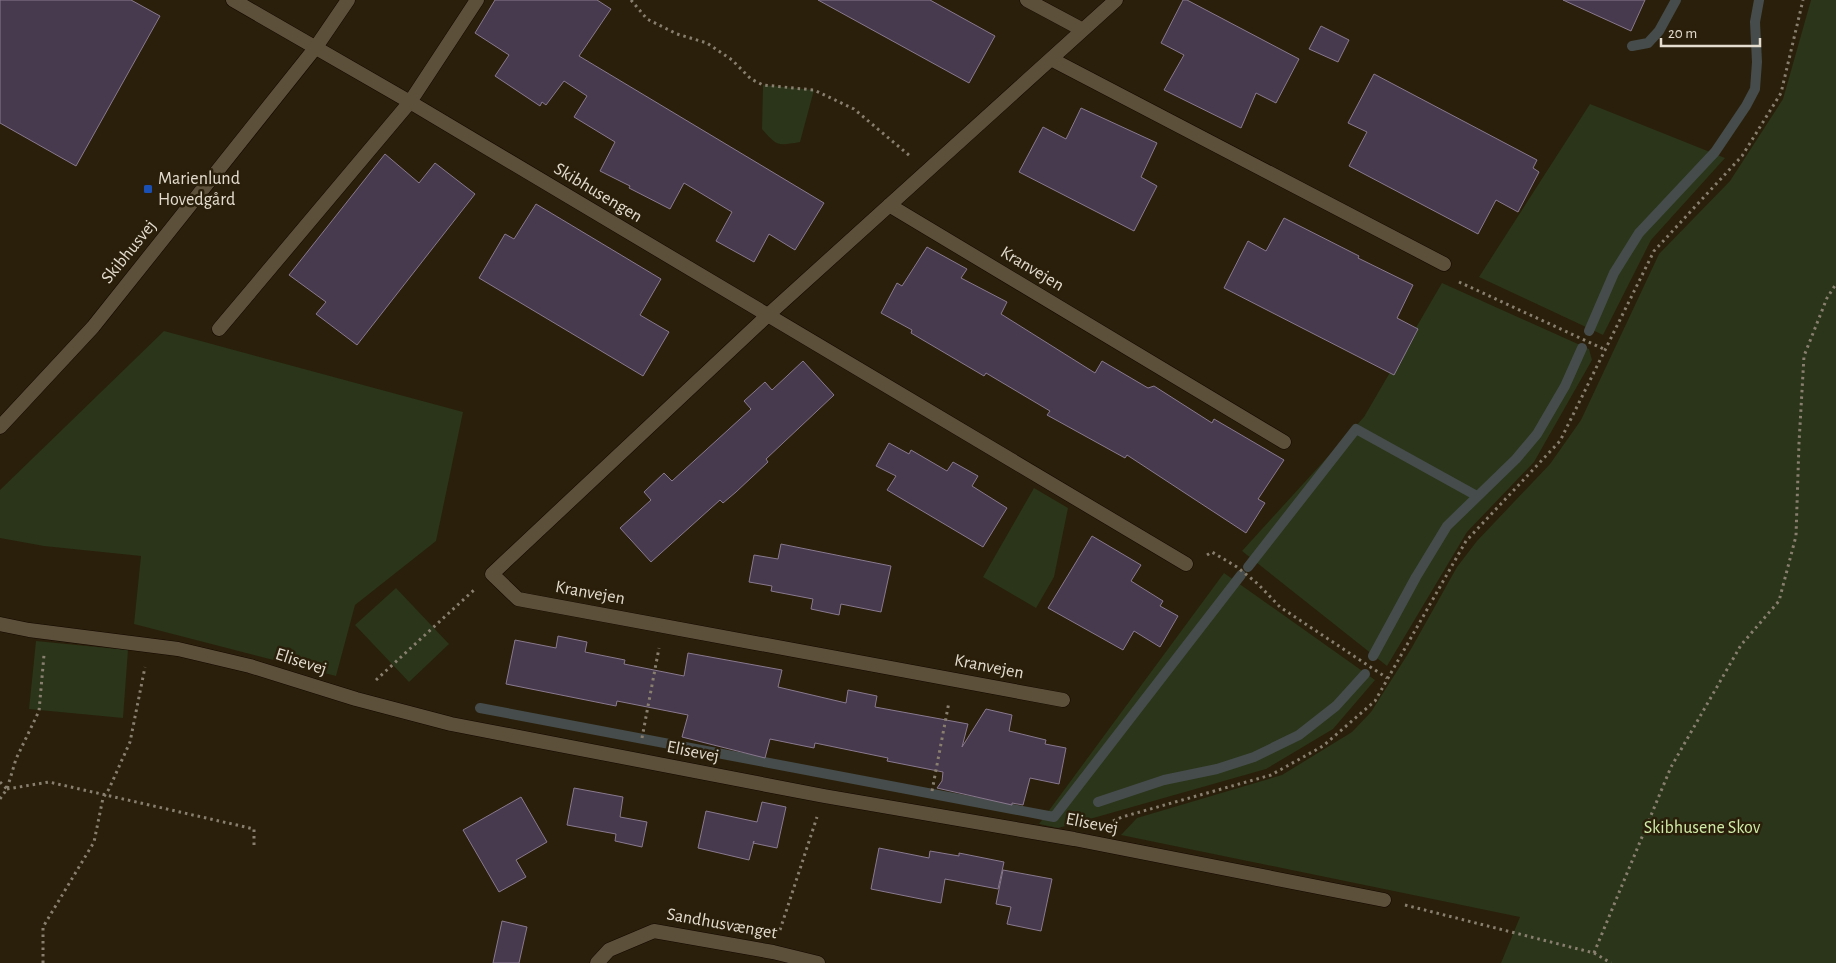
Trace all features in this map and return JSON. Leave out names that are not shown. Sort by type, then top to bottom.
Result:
[{"type":"street","points":[[233,0],[316,47]]},
{"type":"street","name":"Skibhusvej","points":[[0,427],[93,327],[316,47],[348,0]]},
{"type":"street","points":[[220,329],[410,102],[477,0]]},
{"type":"street","points":[[1027,0],[1083,30]]},
{"type":"street","points":[[492,574],[768,315],[1116,0]]},
{"type":"street","name":"Skibhusengen","points":[[316,47],[768,315]]},
{"type":"street","points":[[1051,59],[1444,264]]},
{"type":"street","name":"Kranvejen","points":[[889,205],[1284,442]]},
{"type":"street","points":[[768,315],[1186,564]]},
{"type":"street","name":"Kranvejen","points":[[492,574],[518,599],[1063,700]]},
{"type":"street","name":"Elisevej","points":[[0,624],[46,632],[178,648],[250,666],[356,699],[451,724],[824,796],[1074,839],[1384,900]]},
{"type":"street","name":"Sandhusvænget","points":[[597,963],[609,950],[654,931],[773,952],[818,963]]},
{"type":"path","points":[[631,0],[646,18],[677,34],[707,43],[732,60],[751,79],[762,85],[814,90],[854,109],[927,171]]},
{"type":"path","points":[[1074,839],[1122,818],[1271,775],[1323,746],[1375,701],[1466,541],[1560,442],[1654,251],[1742,156],[1781,93],[1803,0]]},
{"type":"path","points":[[1444,264],[1460,283],[1606,350]]},
{"type":"path","points":[[1594,953],[1671,767],[1741,645],[1779,601],[1796,536],[1804,356],[1826,298],[1836,284]]},
{"type":"path","points":[[1186,564],[1212,552],[1237,567],[1258,584],[1280,606],[1387,678]]},
{"type":"path","points":[[356,699],[492,574]]},
{"type":"path","points":[[643,735],[664,626]]},
{"type":"path","points":[[0,800],[7,789],[16,759],[39,711],[46,632]]},
{"type":"path","points":[[43,963],[43,926],[94,842],[103,798],[130,742],[149,645]]},
{"type":"path","points":[[932,791],[953,679]]},
{"type":"path","points":[[0,782],[7,789]]},
{"type":"path","points":[[7,789],[49,782],[254,829],[254,848]]},
{"type":"path","points":[[773,952],[824,796]]},
{"type":"path","points":[[1384,900],[1594,953],[1611,963]]},
{"type":"green space","name":"Skibhusene Skov","points":[[1811,0],[1836,0],[1836,963],[1501,963],[1520,917],[1121,835],[1137,818],[1282,775],[1352,732],[1371,712],[1411,649],[1457,567],[1477,541],[1550,464],[1581,420],[1659,254],[1730,181],[1783,99]]},
{"type":"green space","points":[[763,85],[814,90],[800,142],[782,144],[775,142],[762,129]]},
{"type":"green space","points":[[1590,104],[1725,158],[1651,240],[1603,335],[1479,277]]},
{"type":"green space","points":[[1442,283],[1589,349],[1592,360],[1534,462],[1467,532],[1387,666],[1242,551],[1364,417]]},
{"type":"green space","points":[[164,331],[463,412],[436,541],[355,605],[336,676],[134,624],[141,556],[44,546],[0,538],[0,490]]},
{"type":"green space","points":[[1034,488],[1068,508],[1054,577],[1036,608],[983,577]]},
{"type":"green space","points":[[1224,573],[1375,680],[1333,729],[1266,769],[1058,828],[1039,824]]},
{"type":"green space","points":[[396,588],[449,644],[409,682],[355,625]]},
{"type":"green space","points":[[36,641],[128,650],[123,718],[29,709]]},
{"type":"building","points":[[0,0],[131,0],[160,16],[76,166],[0,123]]},
{"type":"building","points":[[495,0],[597,0],[611,9],[579,56],[824,203],[795,250],[769,234],[754,262],[716,241],[732,212],[684,183],[670,209],[600,171],[615,142],[574,117],[587,96],[564,81],[546,105],[542,102],[540,106],[495,76],[509,55],[475,33]]},
{"type":"building","points":[[818,0],[930,0],[995,36],[969,83]]},
{"type":"building","points":[[1183,0],[1187,0],[1299,59],[1276,103],[1256,93],[1241,128],[1164,90],[1184,55],[1161,43]]},
{"type":"building","points":[[1563,0],[1645,0],[1631,31]]},
{"type":"building","points":[[1321,26],[1349,40],[1338,62],[1309,49]]},
{"type":"building","points":[[1374,74],[1537,160],[1533,168],[1539,172],[1518,212],[1496,200],[1478,234],[1349,166],[1367,132],[1348,123]]},
{"type":"building","points":[[1081,108],[1157,143],[1141,177],[1157,186],[1134,231],[1019,172],[1043,127],[1066,139]]},
{"type":"building","points":[[385,154],[419,183],[435,163],[475,194],[357,345],[316,314],[326,302],[289,275]]},
{"type":"building","points":[[536,204],[661,279],[640,315],[669,332],[643,376],[479,278],[505,234],[514,239]]},
{"type":"building","points":[[1284,218],[1413,285],[1397,318],[1418,329],[1394,375],[1224,288],[1248,241],[1266,251]]},
{"type":"building","points":[[927,247],[967,269],[961,278],[1007,302],[1001,314],[1095,373],[1102,361],[1148,388],[1154,386],[1212,423],[1214,419],[1284,460],[1258,499],[1265,503],[1246,533],[1127,455],[1125,458],[1047,415],[1050,411],[986,373],[984,376],[911,333],[912,330],[881,313],[897,283],[902,286]]},
{"type":"building","points":[[803,361],[834,395],[766,459],[768,462],[736,492],[723,503],[720,500],[651,562],[620,528],[651,500],[644,492],[664,473],[672,481],[751,409],[744,401],[765,382],[772,390]]},
{"type":"building","points":[[889,443],[909,454],[911,450],[947,471],[953,462],[978,476],[972,486],[1007,508],[983,547],[887,490],[896,476],[876,466]]},
{"type":"building","points":[[1092,536],[1141,565],[1131,581],[1163,601],[1160,606],[1178,616],[1160,647],[1134,631],[1123,650],[1048,608]]},
{"type":"building","points":[[781,544],[891,566],[881,612],[841,604],[839,615],[811,609],[813,599],[771,591],[772,586],[749,582],[754,555],[778,559]]},
{"type":"building","points":[[558,636],[587,642],[585,652],[625,660],[624,664],[684,676],[688,653],[782,670],[778,687],[846,703],[848,690],[877,696],[875,707],[968,724],[962,747],[986,709],[1012,715],[1009,731],[1046,740],[1045,744],[1066,748],[1059,784],[1030,778],[1023,805],[1012,803],[1012,805],[937,788],[942,781],[943,772],[887,761],[888,758],[815,743],[814,748],[770,739],[765,758],[682,737],[688,715],[617,701],[616,706],[506,684],[515,640],[556,648]]},
{"type":"building","points":[[574,788],[623,797],[620,817],[647,822],[642,847],[615,841],[616,834],[567,825]]},
{"type":"building","points":[[521,797],[547,842],[516,860],[526,877],[499,892],[463,830]]},
{"type":"building","points":[[762,802],[786,807],[777,848],[753,843],[749,860],[698,848],[706,811],[757,822]]},
{"type":"building","points":[[879,848],[929,858],[930,851],[959,856],[959,853],[1004,862],[998,889],[945,879],[941,903],[871,889]]},
{"type":"building","points":[[1003,870],[1052,879],[1041,931],[1007,924],[1011,907],[996,904]]},
{"type":"building","points":[[502,921],[527,927],[519,963],[493,963]]},
{"type":"waterway","points":[[1632,46],[1648,43],[1659,31],[1676,0]]},
{"type":"waterway","points":[[1589,331],[1614,273],[1639,233],[1715,152],[1746,106],[1755,89],[1757,62],[1755,22],[1759,0]]},
{"type":"waterway","points":[[1373,656],[1416,577],[1447,526],[1516,459],[1537,434],[1565,386],[1582,348]]},
{"type":"waterway","points":[[1248,567],[1356,429],[1477,496]]},
{"type":"waterway","points":[[480,708],[1054,817],[1241,575]]},
{"type":"waterway","points":[[1098,802],[1164,780],[1217,769],[1254,757],[1299,735],[1336,706],[1365,674]]},
{"type":"place","name":"Marienlund Hovedgård","points":[[148,189]]}]
